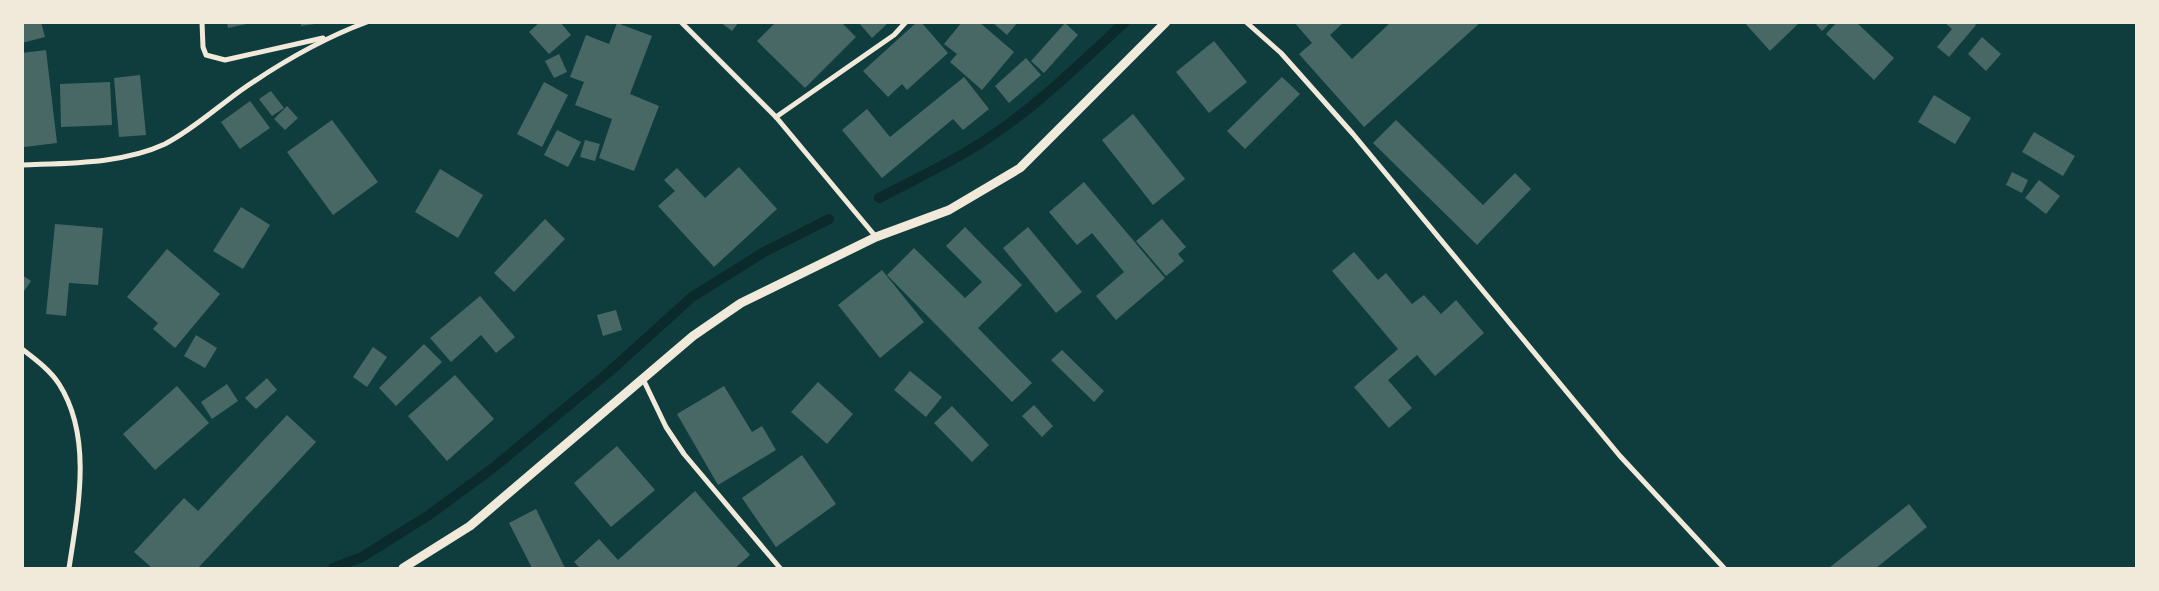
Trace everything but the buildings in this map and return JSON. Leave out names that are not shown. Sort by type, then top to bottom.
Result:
[{"type":"street","points":[[202,22],[203,47],[206,55],[225,60],[329,37]]},
{"type":"street","points":[[22,165],[110,159],[163,144],[185,133],[241,91],[285,62],[329,37],[367,22]]},
{"type":"street","points":[[681,22],[776,118],[876,237]]},
{"type":"street","points":[[776,118],[894,36],[906,22]]},
{"type":"street","points":[[403,568],[470,526],[693,336],[741,304],[876,237],[949,210],[1020,168],[1166,22]]},
{"type":"street","points":[[1246,22],[1281,53],[1353,134],[1620,456],[1724,568]]},
{"type":"street","points":[[22,349],[38,361],[58,383],[72,410],[80,459],[78,505],[69,568]]},
{"type":"street","points":[[643,379],[666,428],[684,454],[780,568]]},
{"type":"waterway","points":[[879,198],[949,162],[992,136],[1051,90],[1125,22]]},
{"type":"waterway","points":[[333,568],[362,557],[429,515],[493,468],[609,372],[692,297],[764,252],[829,219]]}]
